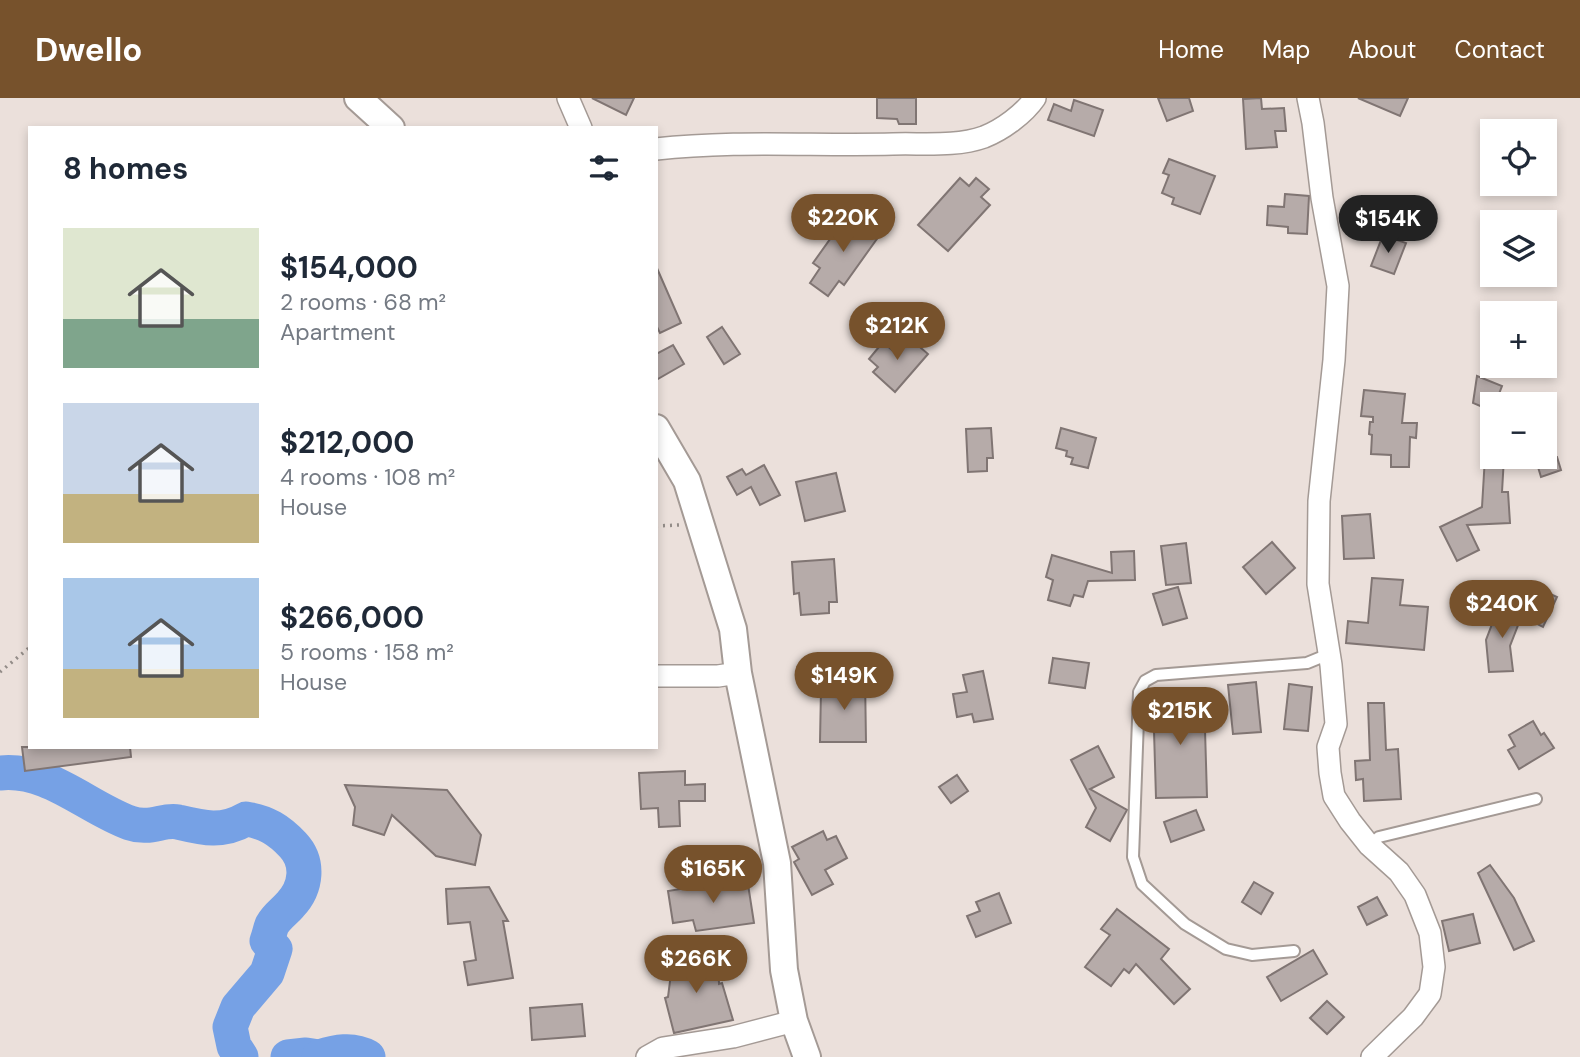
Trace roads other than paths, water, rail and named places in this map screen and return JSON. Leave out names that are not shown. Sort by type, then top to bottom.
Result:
[{"type":"street","points":[[358,98],[388,126]]},
{"type":"street","points":[[568,98],[580,126]]},
{"type":"street","points":[[658,149],[747,144],[823,146],[955,143],[984,137],[1020,114],[1035,98]]},
{"type":"street","points":[[1308,98],[1338,286],[1334,360],[1319,501],[1318,584],[1336,724],[1328,747],[1329,773],[1334,796],[1350,821],[1369,845],[1399,872],[1415,895],[1430,933],[1434,967],[1430,994],[1413,1017],[1372,1057]]},
{"type":"street","points":[[658,431],[687,481],[730,616],[738,673],[777,863],[784,971],[794,1021],[807,1057]]},
{"type":"street","points":[[658,676],[718,676],[738,673]]},
{"type":"street","points":[[647,1057],[663,1048],[733,1037],[794,1021]]},
{"type":"lane","points":[[1294,951],[1252,955],[1226,949],[1185,924],[1142,884],[1133,857],[1139,692],[1144,681],[1156,675],[1307,663],[1329,654]]},
{"type":"lane","points":[[1369,845],[1379,838],[1536,799]]},
{"type":"waterway","points":[[0,773],[18,773],[51,782],[114,816],[137,825],[172,821],[221,828],[246,819],[272,828],[293,845],[302,859],[303,883],[296,898],[272,925],[267,941],[275,949],[267,973],[238,1007],[230,1027],[234,1046],[241,1057]]},
{"type":"waterway","points":[[319,1057],[338,1052],[368,1057]]},
{"type":"waterway","points":[[288,1057],[319,1057]]}]
